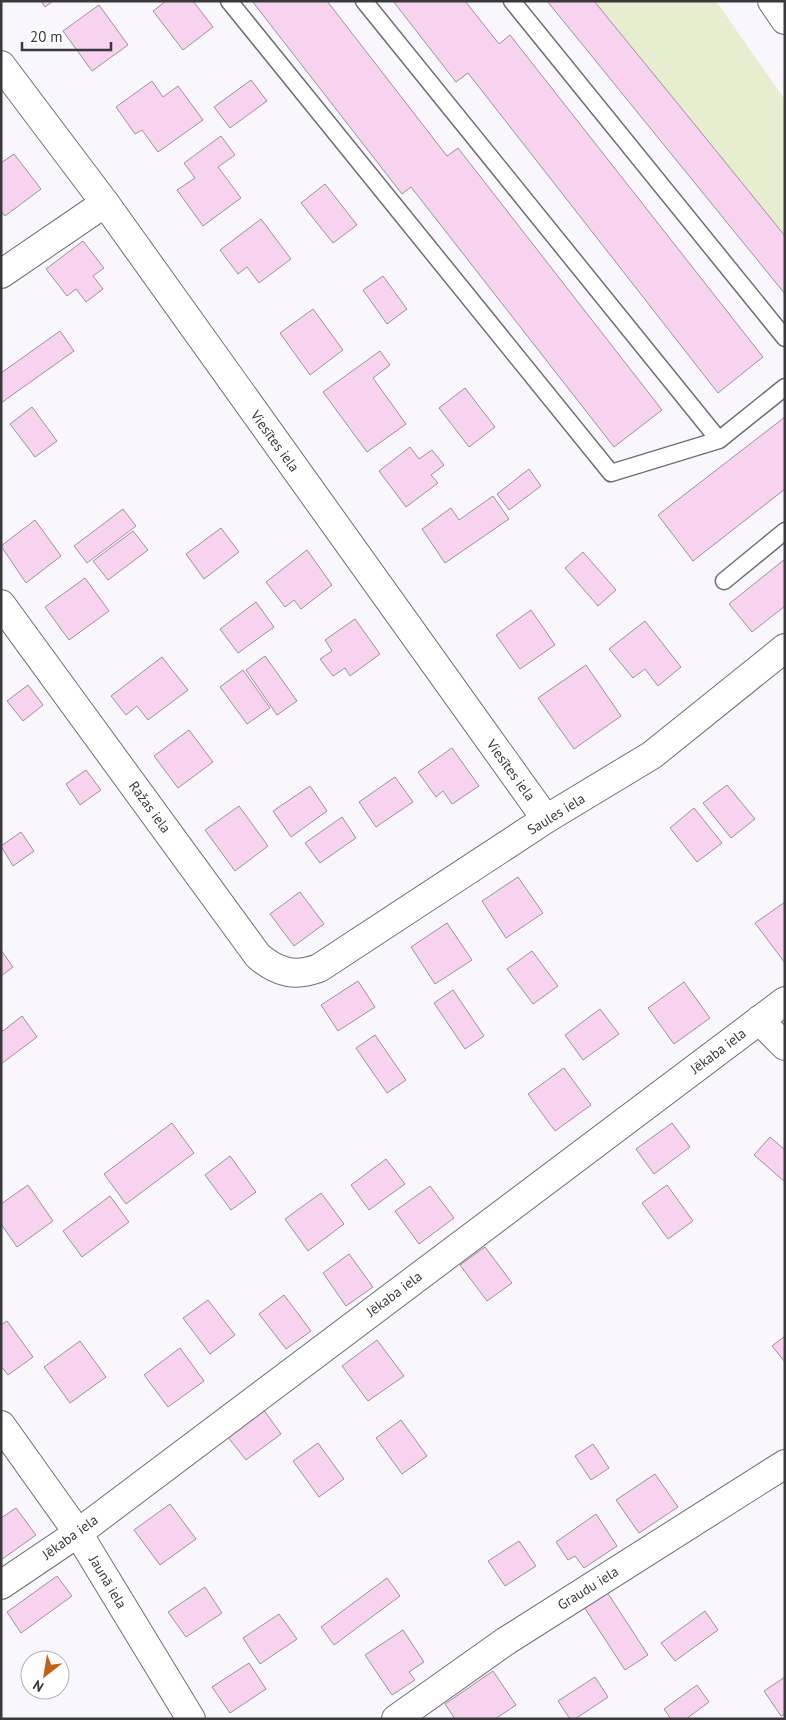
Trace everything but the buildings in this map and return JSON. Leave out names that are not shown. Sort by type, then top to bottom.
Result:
[{"type":"street","points":[[772,1],[785,20]]},
{"type":"street","name":"Viesītes iela","points":[[1,66],[105,203],[546,819]]},
{"type":"street","points":[[1,274],[105,203]]},
{"type":"street","name":"Ražas iela","points":[[1,604],[258,956],[274,968],[290,974],[306,973],[320,968]]},
{"type":"street","name":"Saules iela","points":[[320,968],[546,819],[652,755],[785,648]]},
{"type":"street","name":"Jēkaba iela","points":[[1,1585],[78,1533],[785,1001]]},
{"type":"street","points":[[759,1020],[785,1046]]},
{"type":"street","name":"Jaunā iela","points":[[1,1425],[78,1533],[191,1719]]},
{"type":"street","name":"Graudu iela","points":[[396,1719],[506,1641],[785,1464]]},
{"type":"lane","points":[[228,1],[611,473],[719,440],[785,386]]},
{"type":"lane","points":[[364,1],[719,440]]},
{"type":"lane","points":[[512,1],[785,338]]},
{"type":"lane","points":[[724,580],[785,531]]},
{"type":"green space","points":[[594,1],[716,1],[785,100],[785,236]]}]
